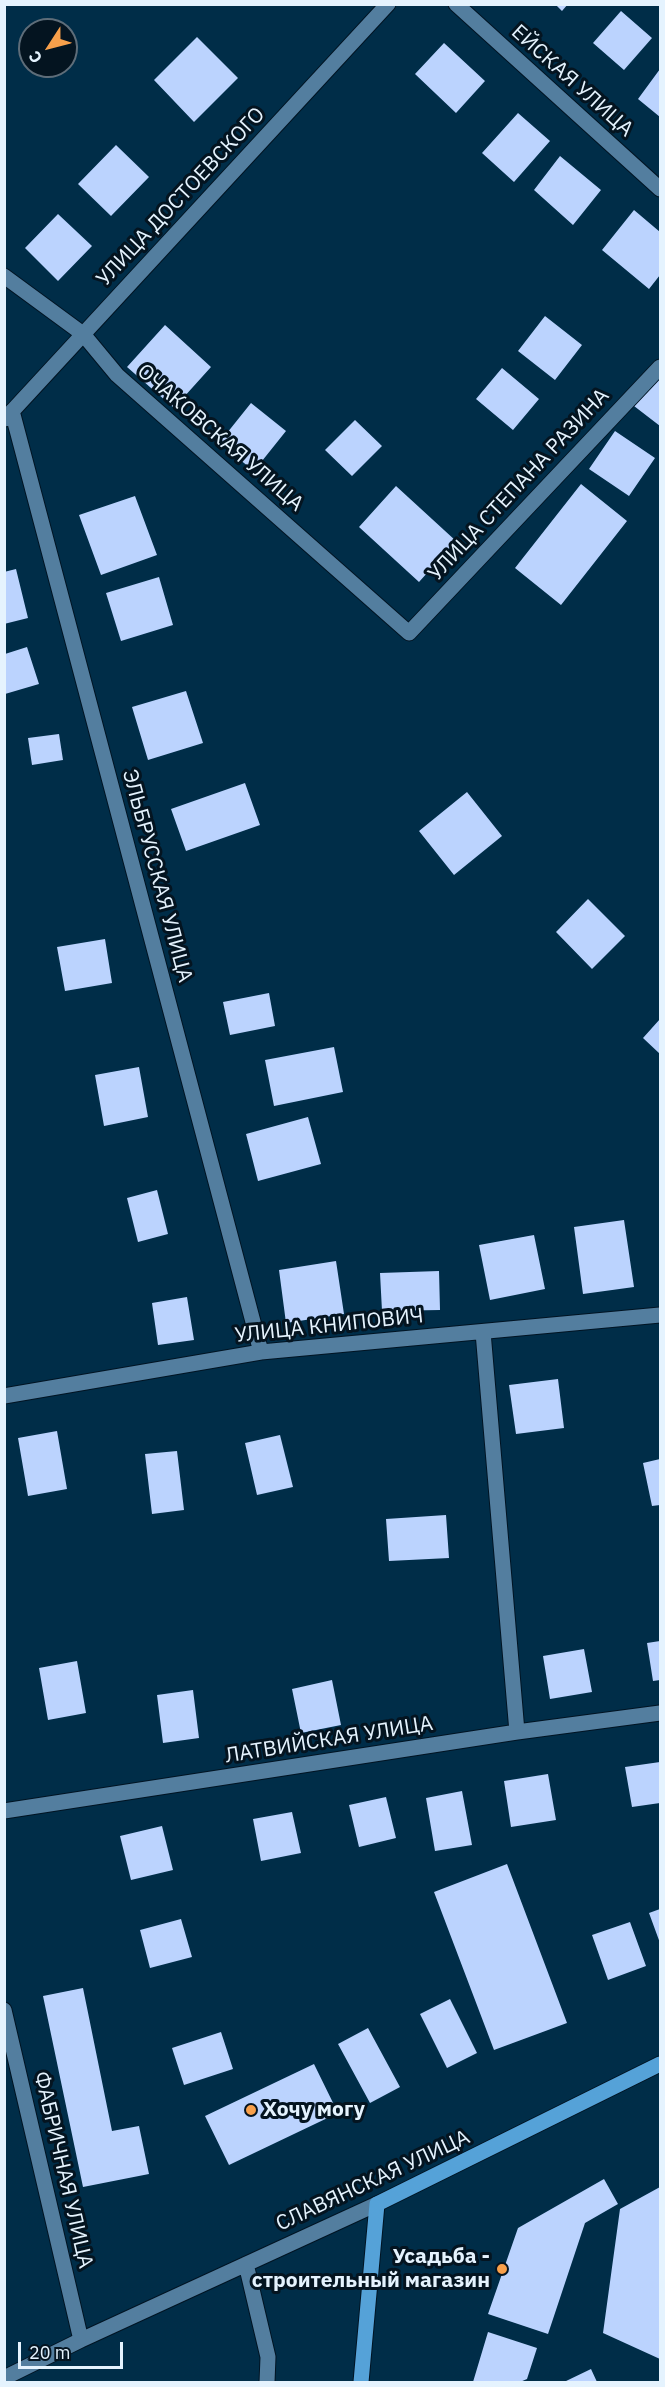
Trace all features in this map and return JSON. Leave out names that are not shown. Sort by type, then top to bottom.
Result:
[{"type":"main road","name":"СЛАВЯНСКАЯ УЛИЦА","points":[[377,2204],[660,2064]]},
{"type":"main road","points":[[361,2382],[377,2204]]},
{"type":"street","name":"УЛИЦА ДОСТОЕВСКОГО","points":[[8,415],[388,4]]},
{"type":"street","name":"ЕЙСКАЯ УЛИЦА","points":[[456,4],[660,189]]},
{"type":"street","name":"ОЧАКОВСКАЯ УЛИЦА","points":[[4,276],[83,334],[117,375],[409,633]]},
{"type":"street","name":"УЛИЦА СТЕПАНА РАЗИНА","points":[[409,633],[660,367]]},
{"type":"street","name":"ЭЛЬБРУССКАЯ УЛИЦА","points":[[8,415],[261,1352]]},
{"type":"street","name":"УЛИЦА КНИПОВИЧ","points":[[4,1396],[261,1352],[660,1315]]},
{"type":"street","points":[[483,1332],[517,1732]]},
{"type":"street","name":"ЛАТВИЙСКАЯ УЛИЦА","points":[[4,1811],[517,1732],[660,1713]]},
{"type":"street","name":"ФАБРИЧНАЯ УЛИЦА","points":[[4,2010],[81,2340]]},
{"type":"street","name":"СЛАВЯНСКАЯ УЛИЦА","points":[[4,2378],[81,2340],[377,2204]]},
{"type":"street","points":[[246,2264],[268,2357],[267,2382]]},
{"type":"building","points":[[555,4],[568,4],[562,11]]},
{"type":"building","points":[[621,11],[652,38],[624,70],[593,43]]},
{"type":"building","points":[[197,37],[238,78],[194,122],[154,80]]},
{"type":"building","points":[[444,43],[485,81],[456,113],[415,74]]},
{"type":"building","points":[[660,69],[660,117],[638,99]]},
{"type":"building","points":[[518,113],[550,141],[514,182],[482,153]]},
{"type":"building","points":[[116,145],[149,177],[111,216],[78,184]]},
{"type":"building","points":[[560,156],[601,190],[573,225],[534,190]]},
{"type":"building","points":[[634,210],[660,232],[660,275],[649,289],[602,250]]},
{"type":"building","points":[[58,214],[92,246],[58,281],[25,248]]},
{"type":"building","points":[[545,316],[582,345],[555,380],[518,351]]},
{"type":"building","points":[[165,325],[211,367],[174,408],[127,367]]},
{"type":"building","points":[[502,368],[539,399],[513,430],[476,399]]},
{"type":"building","points":[[660,372],[660,426],[634,406]]},
{"type":"building","points":[[251,403],[286,431],[254,471],[219,443]]},
{"type":"building","points":[[355,420],[382,446],[352,476],[325,450]]},
{"type":"building","points":[[615,431],[655,458],[629,496],[589,469]]},
{"type":"building","points":[[581,484],[627,521],[561,605],[515,568]]},
{"type":"building","points":[[396,486],[456,541],[419,582],[359,527]]},
{"type":"building","points":[[135,496],[157,555],[101,575],[79,515]]},
{"type":"building","points":[[16,569],[28,618],[4,624],[4,572]]},
{"type":"building","points":[[159,577],[173,625],[121,641],[106,593]]},
{"type":"building","points":[[27,647],[39,684],[5,694],[5,654]]},
{"type":"building","points":[[186,691],[203,743],[148,760],[132,707]]},
{"type":"building","points":[[59,734],[63,760],[32,765],[28,738]]},
{"type":"building","points":[[245,783],[260,825],[186,851],[171,809]]},
{"type":"building","points":[[467,792],[502,836],[454,875],[419,831]]},
{"type":"building","points":[[588,899],[625,936],[592,969],[556,932]]},
{"type":"building","points":[[105,939],[112,983],[65,991],[57,947]]},
{"type":"building","points":[[269,993],[275,1026],[230,1035],[223,1002]]},
{"type":"building","points":[[660,1019],[660,1054],[643,1038]]},
{"type":"building","points":[[334,1047],[343,1092],[274,1106],[265,1060]]},
{"type":"building","points":[[139,1067],[148,1117],[104,1126],[95,1075]]},
{"type":"building","points":[[308,1117],[321,1164],[258,1181],[246,1134]]},
{"type":"building","points":[[157,1190],[168,1234],[138,1242],[127,1198]]},
{"type":"building","points":[[624,1220],[634,1287],[583,1294],[574,1227]]},
{"type":"building","points":[[534,1235],[545,1289],[490,1300],[479,1245]]},
{"type":"building","points":[[336,1261],[344,1314],[286,1323],[279,1270]]},
{"type":"building","points":[[439,1271],[440,1310],[382,1311],[380,1273]]},
{"type":"building","points":[[187,1297],[194,1340],[158,1345],[152,1303]]},
{"type":"building","points":[[558,1379],[564,1428],[516,1434],[509,1385]]},
{"type":"building","points":[[57,1431],[67,1489],[28,1496],[18,1438]]},
{"type":"building","points":[[280,1435],[293,1487],[257,1495],[245,1443]]},
{"type":"building","points":[[177,1451],[184,1510],[152,1514],[145,1454]]},
{"type":"building","points":[[660,1459],[660,1505],[652,1506],[643,1463]]},
{"type":"building","points":[[446,1515],[449,1558],[389,1561],[386,1519]]},
{"type":"building","points":[[660,1641],[660,1680],[653,1681],[647,1643]]},
{"type":"building","points":[[584,1649],[592,1692],[550,1699],[543,1656]]},
{"type":"building","points":[[77,1661],[86,1713],[48,1720],[39,1668]]},
{"type":"building","points":[[332,1680],[341,1725],[301,1733],[292,1689]]},
{"type":"building","points":[[193,1690],[199,1738],[163,1743],[157,1695]]},
{"type":"building","points":[[660,1762],[660,1803],[632,1807],[625,1767]]},
{"type":"building","points":[[548,1774],[556,1820],[511,1827],[504,1781]]},
{"type":"building","points":[[462,1791],[472,1845],[435,1851],[426,1798]]},
{"type":"building","points":[[386,1797],[396,1838],[359,1847],[349,1805]]},
{"type":"building","points":[[292,1812],[301,1853],[261,1861],[253,1819]]},
{"type":"building","points":[[162,1826],[173,1870],[131,1880],[120,1836]]},
{"type":"building","points":[[507,1864],[567,2023],[494,2050],[434,1892]]},
{"type":"building","points":[[660,1909],[660,1943],[649,1913]]},
{"type":"building","points":[[181,1919],[192,1957],[150,1968],[140,1930]]},
{"type":"building","points":[[630,1922],[646,1966],[608,1980],[592,1935]]},
{"type":"building","points":[[83,1988],[112,2131],[139,2126],[149,2174],[83,2187],[43,1996]]},
{"type":"building","points":[[450,1999],[477,2053],[447,2068],[420,2014]]},
{"type":"building","points":[[368,2028],[400,2087],[370,2103],[338,2044]]},
{"type":"building","points":[[221,2032],[233,2069],[184,2085],[172,2048]]},
{"type":"building","points":[[314,2064],[338,2113],[229,2165],[205,2116]]},
{"type":"building","points":[[604,2179],[618,2204],[585,2223],[548,2334],[488,2314],[518,2228]]},
{"type":"building","points":[[660,2187],[660,2359],[603,2333],[620,2209]]},
{"type":"building","points":[[488,2332],[537,2348],[527,2379],[520,2382],[473,2382]]},
{"type":"building","points":[[591,2369],[597,2382],[564,2382]]},
{"type":"place","name":"Хочу могу","points":[[251,2110]]},
{"type":"place","name":"Усадьба - строительный магазин","points":[[502,2269]]}]
